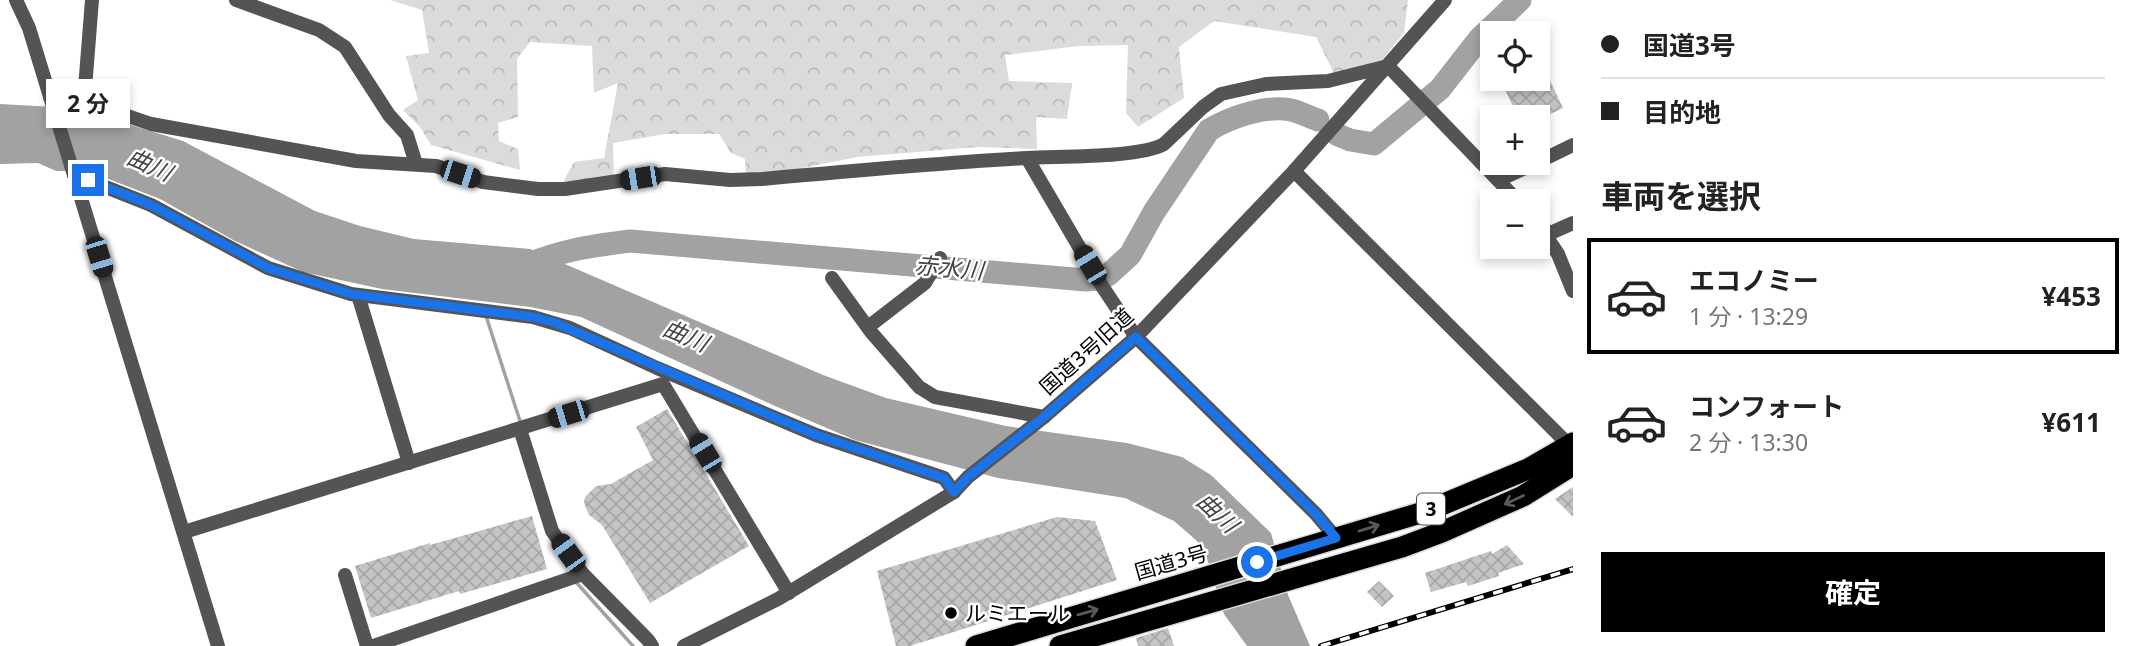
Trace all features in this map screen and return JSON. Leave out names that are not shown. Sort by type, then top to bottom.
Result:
[{"type":"highway","name":"国道3号","points":[[976,646],[1427,511],[1572,451]]},
{"type":"highway","name":"3","points":[[1060,646],[1402,547],[1442,532],[1523,496],[1572,451]]},
{"type":"street","points":[[16,0],[29,28],[218,646]]},
{"type":"street","points":[[84,101],[92,0]]},
{"type":"street","points":[[236,0],[318,30],[345,47],[389,115],[407,135],[416,164]]},
{"type":"street","name":"国道3号旧道","points":[[684,646],[789,593],[954,492],[968,477],[1044,417],[1136,337],[1294,171],[1445,0]]},
{"type":"street","points":[[51,100],[84,101],[151,124],[356,161],[436,166],[483,182],[565,189],[665,174],[730,180],[762,179],[1147,150],[1164,144],[1221,94],[1266,84],[1328,81],[1388,66],[1507,189]]},
{"type":"street","points":[[1550,156],[1573,145]]},
{"type":"street","points":[[1027,158],[1102,286],[1136,337],[1316,514],[1336,538]]},
{"type":"street","points":[[1294,171],[1572,451]]},
{"type":"street","points":[[1499,180],[1510,175]]},
{"type":"street","points":[[75,180],[88,180],[151,205],[268,268],[358,295],[533,317],[570,328],[816,435],[944,478],[954,492]]},
{"type":"street","points":[[1550,228],[1573,223]]},
{"type":"street","points":[[1550,242],[1558,254],[1573,291]]},
{"type":"street","points":[[868,327],[925,283],[940,258]]},
{"type":"street","points":[[832,278],[868,327],[919,387],[935,397],[1044,417]]},
{"type":"street","points":[[358,295],[409,463]]},
{"type":"street","points":[[184,532],[663,384],[789,593]]},
{"type":"street","points":[[520,429],[552,531],[583,574],[652,646]]},
{"type":"street","points":[[373,646],[583,574]]},
{"type":"street","points":[[345,575],[368,646]]},
{"type":"green space","points":[[390,0],[1408,0],[1404,33],[1381,61],[1335,75],[1316,37],[1214,21],[1179,47],[1184,98],[1138,127],[1126,113],[1128,45],[1079,46],[1005,55],[1009,81],[1072,83],[1067,119],[1036,117],[1037,149],[978,147],[857,157],[793,170],[746,175],[745,159],[731,153],[719,134],[665,134],[613,143],[614,177],[563,182],[574,162],[604,158],[618,83],[594,93],[592,46],[530,42],[517,59],[518,117],[498,123],[499,141],[518,149],[520,170],[431,145],[420,127],[403,110],[418,100],[406,56],[429,53],[422,10]]},
{"type":"water","name":"曲川","points":[[0,104],[55,107],[80,105],[101,116],[183,141],[315,211],[360,226],[414,239],[530,249],[823,375],[886,398],[1006,426],[1127,443],[1182,457],[1211,475],[1271,533],[1288,595],[1310,646],[1247,646],[1224,614],[1206,555],[1197,541],[1174,521],[1125,498],[998,478],[855,440],[581,317],[530,307],[382,289],[303,272],[235,241],[160,199],[88,171],[56,171],[38,163],[0,164]]},
{"type":"building","points":[[1550,80],[1563,108],[1550,114],[1550,105],[1512,105],[1506,91],[1550,91]]},
{"type":"building","points":[[667,409],[749,546],[650,603],[602,525],[589,515],[584,503],[585,497],[596,486],[611,484],[653,460],[636,427]]},
{"type":"building","points":[[1573,487],[1573,517],[1555,499]]},
{"type":"building","points":[[532,516],[547,569],[460,594],[459,591],[371,618],[355,566]]},
{"type":"building","name":"ルミエール","points":[[1057,517],[1095,521],[1117,580],[910,646],[896,646],[877,571]]},
{"type":"building","points":[[1507,545],[1524,564],[1468,586],[1466,582],[1431,592],[1425,573],[1491,551],[1492,554]]},
{"type":"building","points":[[1379,581],[1394,596],[1382,607],[1367,592]]},
{"type":"building","points":[[1168,628],[1174,646],[1138,646],[1136,638]]},
{"type":"waterway","name":"赤水川","points":[[1338,135],[1374,144],[1440,89],[1479,39],[1520,0]]},
{"type":"waterway","name":"赤水川","points":[[518,269],[559,254],[630,241],[1098,279],[1108,275],[1130,255],[1154,212],[1209,130],[1238,117],[1270,109],[1291,110],[1318,120]]},
{"type":"waterway","points":[[486,316],[520,421]]},
{"type":"waterway","points":[[575,581],[633,646]]},
{"type":"railway","points":[[1321,646],[1573,569]]},
{"type":"place","name":"ルミエール","points":[[951,613]]},
{"type":"route","points":[[88,180],[151,205],[268,268],[351,294],[533,317],[570,328],[816,435],[944,478],[954,492],[968,477],[1044,417],[1136,337],[1316,514],[1336,538],[1257,562]]}]
